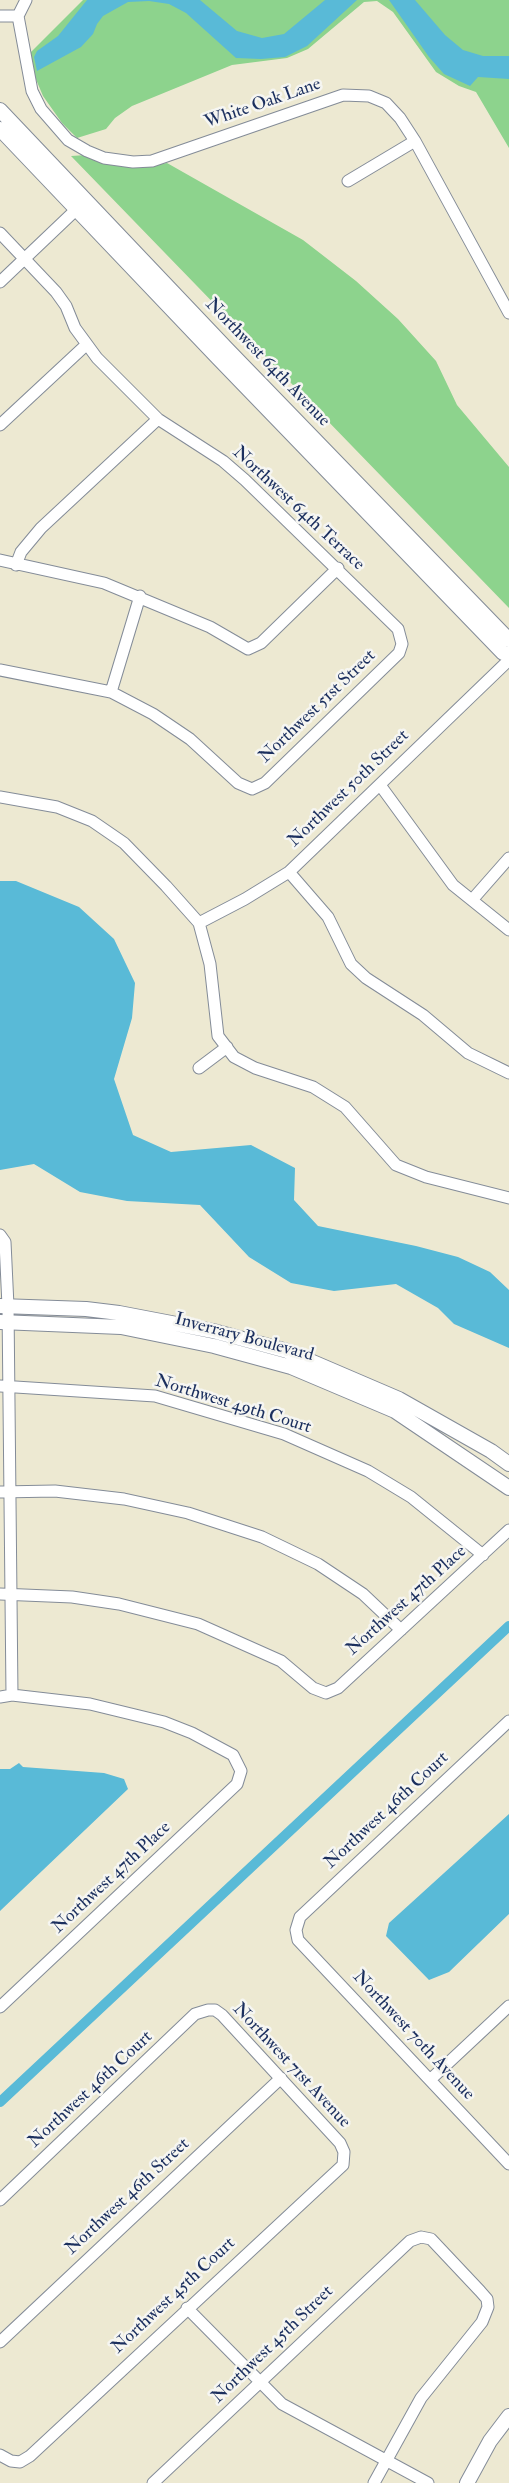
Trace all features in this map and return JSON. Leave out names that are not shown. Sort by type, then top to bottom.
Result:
[{"type":"street","points":[[0,16],[18,16],[26,0]]},
{"type":"street","name":"White Oak Lane","points":[[18,16],[32,91],[41,109],[68,140],[104,158],[133,162],[152,161],[343,95],[369,96],[386,103],[400,118],[415,141],[509,313]]},
{"type":"street","name":"Northwest 64th Avenue","points":[[0,110],[81,205],[497,646],[504,653],[509,654]]},
{"type":"street","name":"Northwest 64th Avenue","points":[[0,129],[81,205],[509,640]]},
{"type":"street","points":[[348,181],[415,141]]},
{"type":"street","points":[[0,282],[81,205]]},
{"type":"street","name":"Northwest 64th Terrace","points":[[0,234],[56,292],[86,345],[158,419],[223,461],[338,568],[398,629],[402,644]]},
{"type":"street","points":[[0,425],[86,345]]},
{"type":"street","points":[[16,565],[21,552],[41,528],[158,419]]},
{"type":"street","points":[[0,560],[104,583],[140,596],[210,627],[248,649],[261,643],[338,568]]},
{"type":"street","points":[[0,670],[111,692],[140,596]]},
{"type":"street","name":"Northwest 51st Street","points":[[111,692],[153,714],[190,739],[238,783],[252,789],[265,783],[399,653],[402,644]]},
{"type":"street","name":"Northwest 50th Street","points":[[199,924],[289,872],[509,660]]},
{"type":"street","points":[[380,785],[453,884],[509,930]]},
{"type":"street","points":[[0,796],[57,807],[92,821],[124,843],[166,886],[199,924],[210,964],[218,1036],[234,1057],[255,1068],[313,1087],[345,1107],[396,1165],[426,1177],[509,1198]]},
{"type":"street","points":[[472,900],[509,858]]},
{"type":"street","points":[[289,872],[328,918],[351,964],[366,978],[423,1015],[468,1052],[509,1073]]},
{"type":"street","points":[[199,1068],[226,1047]]},
{"type":"street","points":[[0,1235],[5,1242],[5,1594],[12,1695],[0,1697]]},
{"type":"street","name":"Inverrary Boulevard","points":[[4,1306],[86,1309],[119,1313],[213,1331],[287,1351],[399,1399],[491,1450],[509,1464]]},
{"type":"street","name":"Inverrary Boulevard","points":[[4,1322],[121,1327],[214,1346],[291,1367],[395,1410],[509,1488]]},
{"type":"street","name":"Northwest 49th Court","points":[[5,1387],[155,1396],[284,1434],[368,1471],[411,1497],[483,1555]]},
{"type":"street","points":[[6,1492],[55,1491],[124,1499],[188,1513],[262,1537],[318,1564],[356,1589],[401,1630]]},
{"type":"street","name":"Northwest 47th Place","points":[[5,1594],[72,1597],[120,1604],[198,1624],[281,1661],[313,1688],[326,1693],[338,1688],[509,1530]]},
{"type":"street","name":"Northwest 47th Place","points":[[0,2007],[238,1784],[241,1771],[233,1755],[192,1733],[164,1722],[90,1704],[12,1695]]},
{"type":"street","name":"Northwest 46th Court","points":[[296,1930],[300,1917],[509,1721]]},
{"type":"street","name":"Northwest 70th Avenue","points":[[296,1930],[298,1940],[506,2156]]},
{"type":"street","points":[[431,2080],[509,2006]]},
{"type":"street","name":"Northwest 46th Court","points":[[0,2200],[195,2014],[208,2010]]},
{"type":"street","name":"Northwest 71st Avenue","points":[[208,2010],[214,2010],[222,2015],[340,2143],[344,2152]]},
{"type":"street","name":"Northwest 46th Street","points":[[0,2342],[280,2078]]},
{"type":"street","name":"Northwest 45th Court","points":[[0,2455],[11,2461],[20,2462],[30,2456],[343,2164],[344,2152]]},
{"type":"street","name":"Northwest 45th Street","points":[[153,2483],[340,2305],[410,2241],[422,2237],[431,2239],[440,2248],[484,2295],[488,2307],[482,2322],[421,2398],[385,2461]]},
{"type":"street","points":[[187,2308],[282,2404],[428,2483]]},
{"type":"street","points":[[467,2483],[490,2441],[509,2416]]},
{"type":"street","points":[[374,2483],[385,2461]]},
{"type":"green space","points":[[83,0],[509,0],[509,148],[476,92],[459,86],[436,72],[393,12],[377,1],[364,2],[308,49],[287,58],[232,65],[132,106],[115,118],[106,129],[77,138],[62,123],[43,96],[35,77],[30,53]]},
{"type":"green space","points":[[86,155],[111,165],[140,167],[167,163],[303,240],[356,281],[398,319],[436,361],[457,405],[509,467],[509,608],[71,156]]},
{"type":"water","points":[[87,0],[200,0],[237,31],[262,38],[284,34],[325,0],[357,0],[307,46],[285,57],[261,59],[236,58],[186,13],[169,4],[149,1],[128,2],[103,16],[93,34],[81,47],[37,71],[34,57],[37,51],[58,36]]},
{"type":"water","points":[[389,0],[415,0],[445,35],[463,50],[483,56],[509,56],[509,79],[478,77],[470,86],[444,74],[429,57]]},
{"type":"water","points":[[0,881],[16,881],[79,907],[114,939],[135,983],[132,1018],[114,1079],[133,1135],[171,1152],[251,1145],[295,1168],[294,1200],[318,1226],[416,1246],[458,1257],[490,1272],[509,1290],[509,1348],[454,1324],[438,1308],[396,1284],[334,1291],[291,1283],[249,1257],[200,1205],[127,1201],[80,1192],[34,1164],[0,1170]]},
{"type":"water","points":[[19,1763],[23,1767],[104,1773],[124,1779],[128,1789],[0,1911],[0,1769],[10,1769]]},
{"type":"water","points":[[509,1814],[509,1914],[449,1972],[429,1980],[386,1936],[389,1923]]},
{"type":"waterway","points":[[0,2102],[509,1626]]}]
